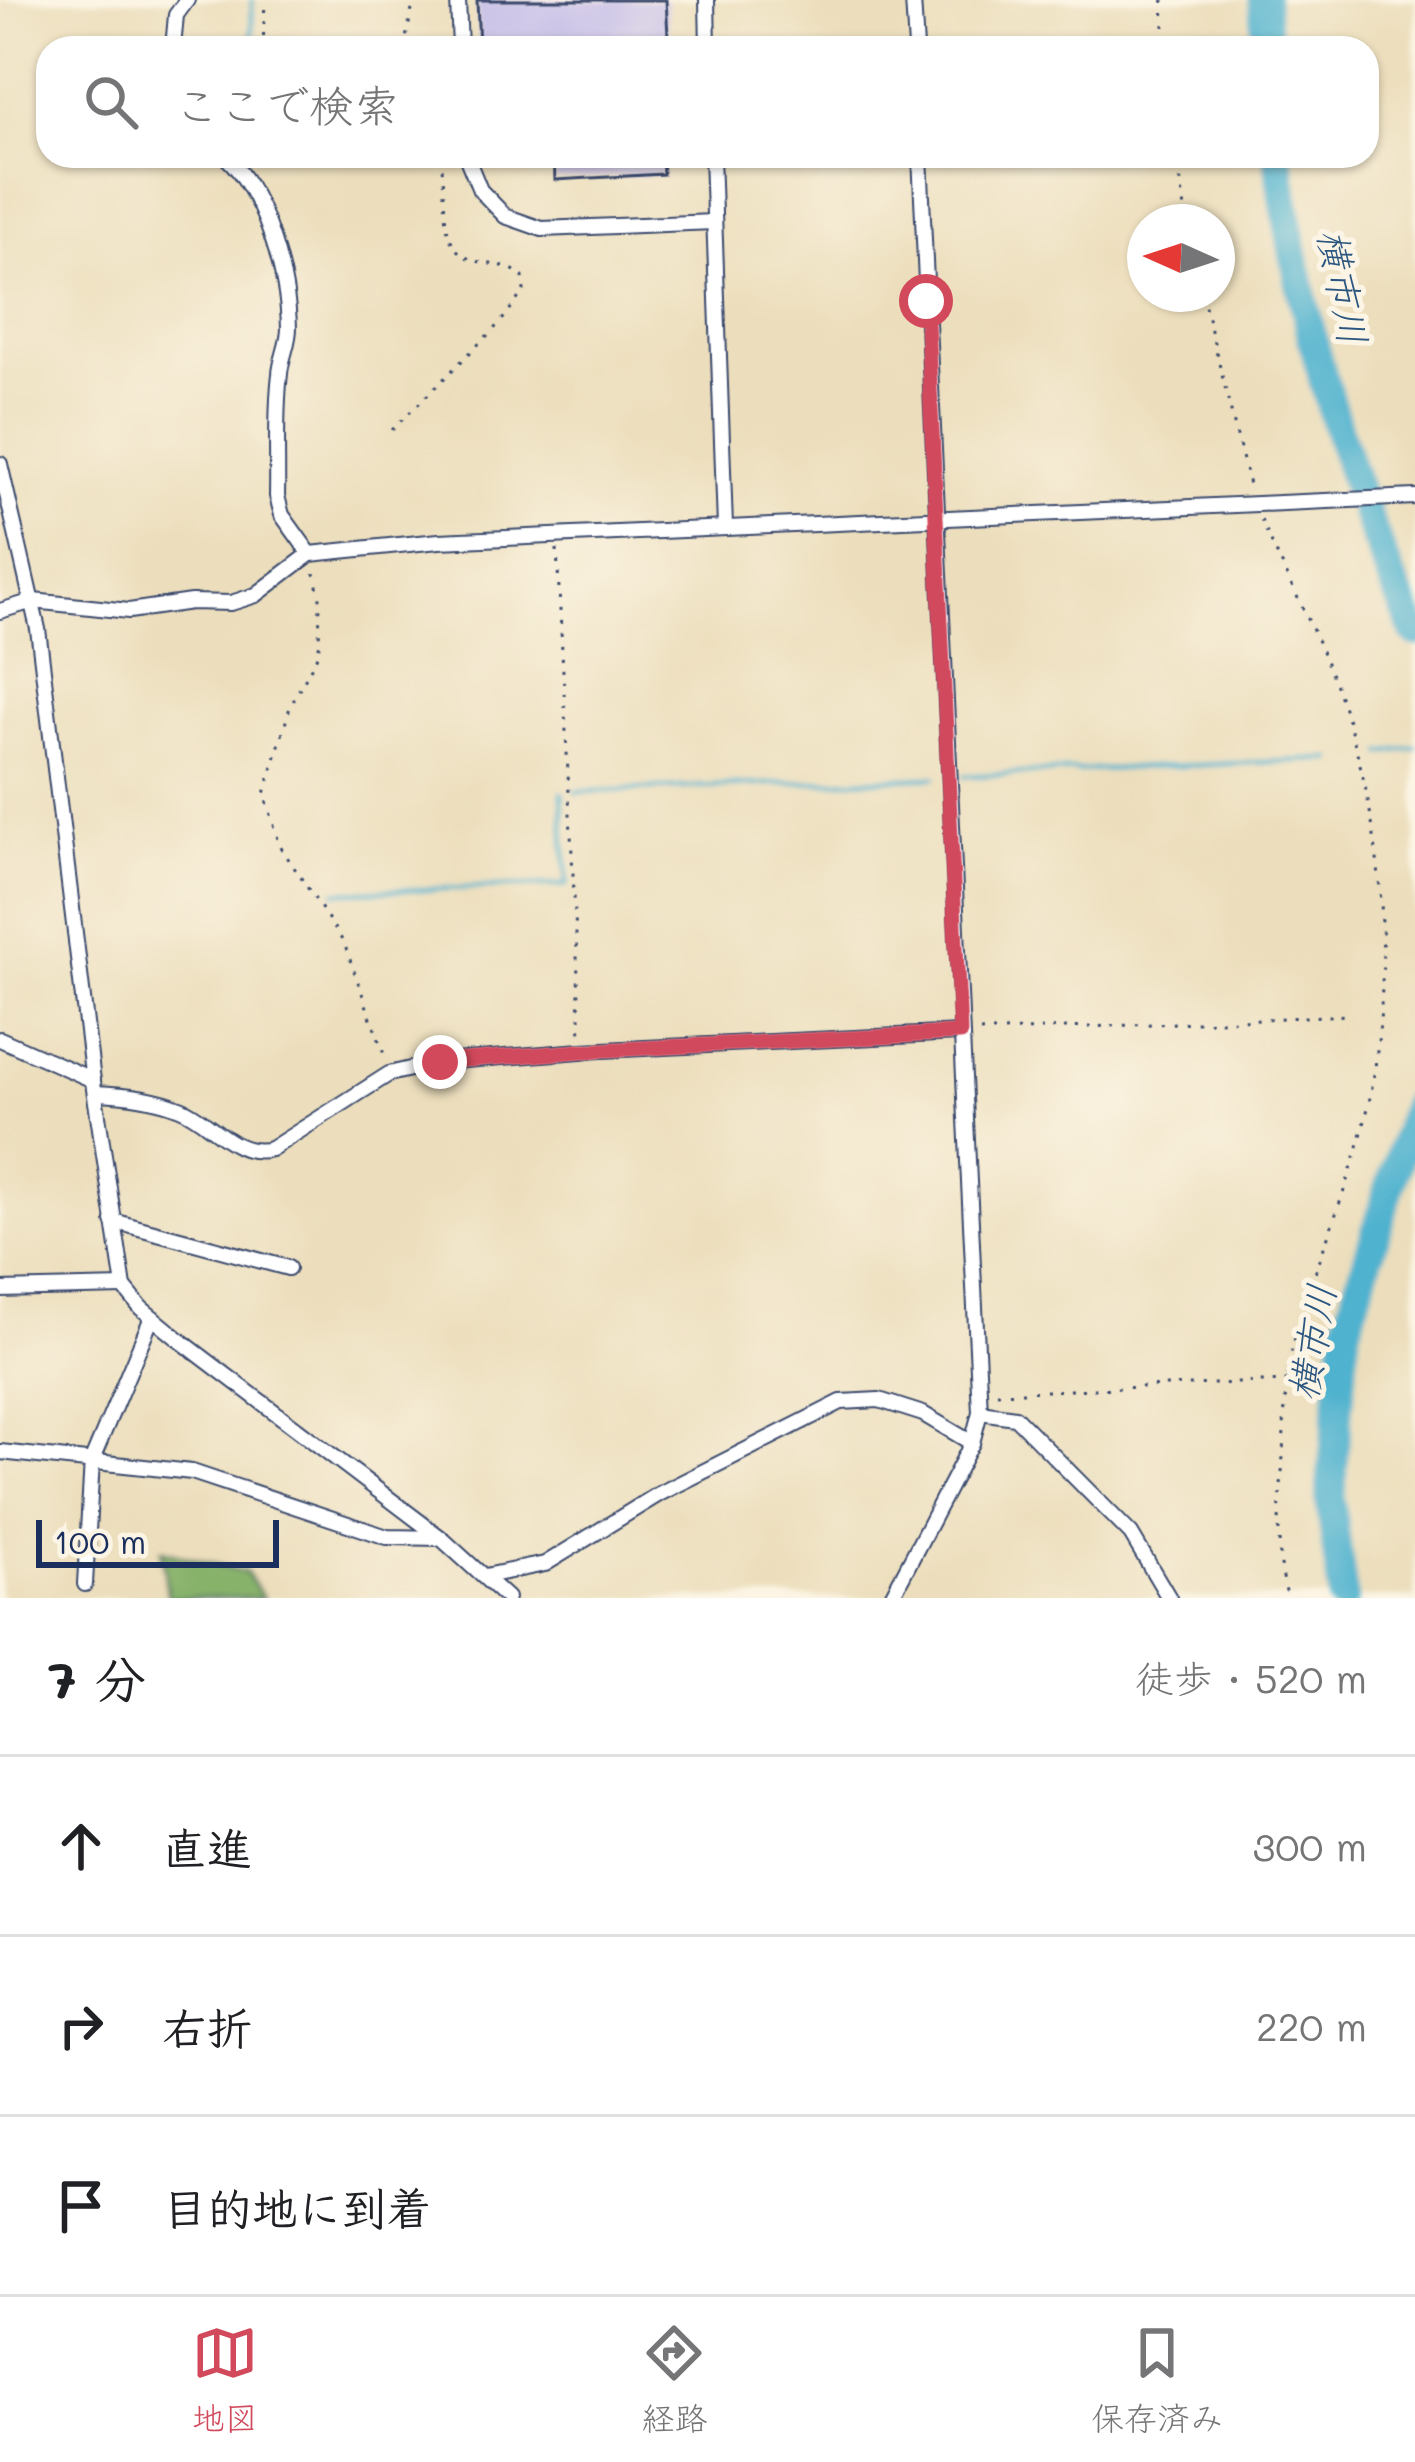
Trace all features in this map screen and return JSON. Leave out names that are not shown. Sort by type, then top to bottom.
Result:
[{"type":"street","points":[[174,36],[176,15],[187,0]]},
{"type":"street","points":[[458,0],[460,36]]},
{"type":"street","points":[[706,0],[708,36]]},
{"type":"street","points":[[913,0],[915,36]]},
{"type":"street","points":[[238,168],[256,194],[283,283],[289,328],[280,372],[278,496],[282,515],[310,554]]},
{"type":"street","points":[[471,168],[480,190],[505,216],[542,229],[714,222]]},
{"type":"street","points":[[712,168],[725,527]]},
{"type":"street","points":[[891,1598],[972,1443],[980,1412],[921,168]]},
{"type":"street","points":[[0,464],[33,601],[124,1287],[152,1317],[441,1538],[507,1598]]},
{"type":"street","points":[[0,610],[33,601],[129,611],[231,602],[256,595],[310,554],[725,527],[1415,497]]},
{"type":"street","points":[[0,1039],[94,1087],[193,1113],[238,1147],[256,1153],[271,1149],[389,1074],[440,1062],[960,1033]]},
{"type":"street","points":[[112,1221],[288,1268]]},
{"type":"street","points":[[0,1290],[124,1287]]},
{"type":"street","points":[[85,1584],[92,1460],[152,1317]]},
{"type":"street","points":[[484,1576],[545,1564],[659,1494],[841,1402],[879,1400],[923,1414],[972,1443]]},
{"type":"street","points":[[980,1412],[1015,1417],[1131,1534],[1169,1598]]},
{"type":"street","points":[[0,1452],[192,1472],[387,1537],[441,1538]]},
{"type":"path","points":[[264,36],[265,0]]},
{"type":"path","points":[[406,36],[414,0]]},
{"type":"path","points":[[1163,0],[1165,36]]},
{"type":"path","points":[[392,430],[500,323],[524,291],[523,277],[512,267],[467,257],[449,236],[443,168]]},
{"type":"path","points":[[1179,168],[1184,204]]},
{"type":"path","points":[[1207,312],[1261,504],[1347,718],[1366,791],[1380,878],[1383,974],[1374,1074],[1362,1134],[1292,1348],[1278,1565],[1288,1598]]},
{"type":"path","points":[[556,536],[581,1051]]},
{"type":"path","points":[[310,554],[320,598],[320,652],[290,707],[265,794],[280,845],[344,943],[389,1074]]},
{"type":"path","points":[[960,1033],[1348,1015]]},
{"type":"path","points":[[977,1394],[1288,1381]]},
{"type":"green space","points":[[161,1550],[245,1572],[263,1598],[168,1598]]},
{"type":"building","points":[[477,0],[666,0],[668,36],[478,36]]},
{"type":"building","points":[[554,168],[663,168],[663,174],[555,180]]},
{"type":"waterway","points":[[252,0],[252,36]]},
{"type":"waterway","name":"横市川","points":[[1263,0],[1266,36]]},
{"type":"waterway","name":"横市川","points":[[1280,168],[1299,279],[1329,399],[1368,517],[1415,632]]},
{"type":"waterway","points":[[1383,753],[1415,747]]},
{"type":"waterway","points":[[964,776],[1332,759]]},
{"type":"waterway","points":[[576,792],[935,777]]},
{"type":"waterway","points":[[336,892],[567,885],[562,793]]},
{"type":"waterway","name":"横市川","points":[[1343,1598],[1330,1499],[1346,1330],[1415,1105]]},
{"type":"route","points":[[440,1062],[960,1033],[926,301]]}]
